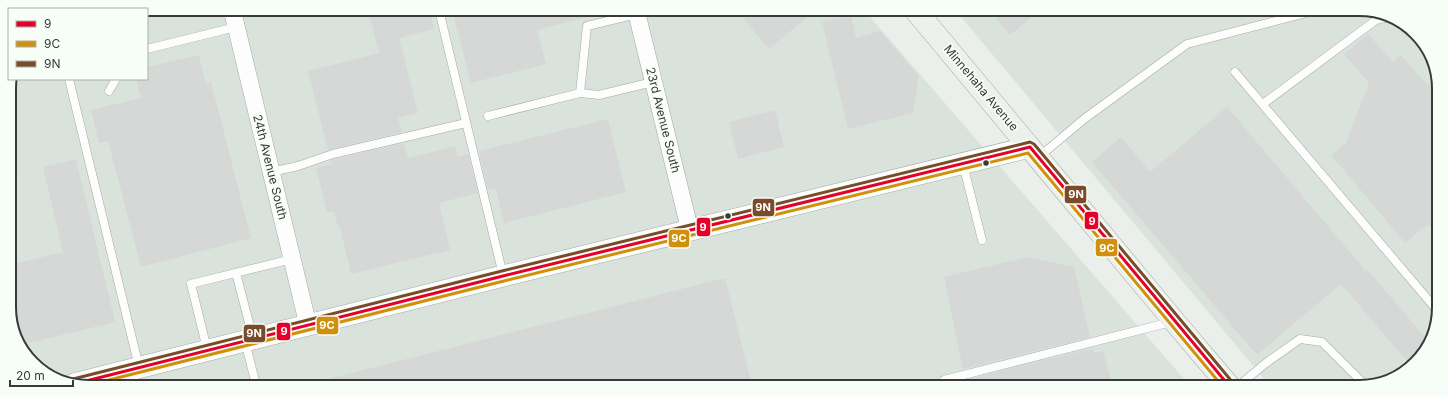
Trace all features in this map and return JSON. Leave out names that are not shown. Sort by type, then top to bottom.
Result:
[{"type":"main road","name":"Minnehaha Avenue","points":[[920,16],[1224,380]]},
{"type":"street","name":"24th Avenue South","points":[[234,16],[308,325]]},
{"type":"street","name":"23rd Avenue South","points":[[637,16],[690,230]]},
{"type":"street","points":[[89,380],[503,276],[962,164],[1034,152]]},
{"type":"lane","points":[[440,16],[503,276]]},
{"type":"lane","points":[[580,93],[587,26],[622,16]]},
{"type":"lane","points":[[1034,152],[1084,119],[1187,44],[1295,16]]},
{"type":"lane","points":[[1262,104],[1376,20],[1380,19]]},
{"type":"lane","points":[[148,49],[236,27]]},
{"type":"lane","points":[[1235,72],[1432,304]]},
{"type":"lane","points":[[69,80],[139,367]]},
{"type":"lane","points":[[109,91],[115,80]]},
{"type":"lane","points":[[488,116],[580,93],[599,95],[653,82]]},
{"type":"lane","points":[[271,172],[298,166],[333,154],[466,123]]},
{"type":"lane","points":[[962,164],[982,240]]},
{"type":"lane","points":[[208,350],[191,284],[292,259]]},
{"type":"lane","points":[[236,273],[255,380]]},
{"type":"lane","points":[[944,380],[1174,321]]},
{"type":"lane","points":[[1245,380],[1266,363],[1300,339],[1322,342],[1360,380]]},
{"type":"shaded area","points":[[148,16],[869,16],[1185,380],[89,380],[75,379],[65,376],[44,365],[31,352],[20,331],[17,321],[16,307],[16,80],[148,80]]},
{"type":"shaded area","points":[[960,16],[1364,16],[1378,18],[1396,26],[1411,37],[1417,44],[1428,65],[1431,75],[1432,89],[1432,307],[1431,321],[1428,331],[1422,344],[1411,359],[1400,368],[1378,378],[1364,380],[1265,380]]},
{"type":"building","points":[[370,16],[431,16],[434,29],[399,38],[418,113],[398,118],[402,132],[328,150],[308,71],[379,53]]},
{"type":"building","points":[[591,16],[537,30],[546,64],[471,83],[454,17]]},
{"type":"building","points":[[741,16],[809,16],[769,49]]},
{"type":"building","points":[[851,16],[856,38],[880,31],[919,76],[913,113],[848,129],[822,22]]},
{"type":"building","points":[[994,16],[1033,16],[1010,35]]},
{"type":"building","points":[[1368,34],[1393,62],[1401,55],[1432,88],[1432,229],[1428,224],[1405,243],[1331,155],[1346,143],[1369,83],[1344,54]]},
{"type":"building","points":[[199,55],[206,84],[211,82],[251,238],[141,267],[108,141],[99,143],[91,110],[141,98],[136,80],[148,80],[148,67]]},
{"type":"building","points":[[1227,107],[1366,271],[1367,269],[1425,337],[1417,352],[1407,362],[1341,284],[1257,355],[1092,162],[1121,137],[1150,172]]},
{"type":"building","points":[[775,110],[784,147],[738,159],[729,122]]},
{"type":"building","points":[[608,119],[626,192],[504,223],[496,189],[488,190],[479,151]]},
{"type":"building","points":[[404,143],[408,158],[455,146],[458,157],[468,154],[478,193],[439,203],[450,250],[351,274],[340,227],[338,227],[334,211],[327,213],[316,168],[332,164],[331,161],[335,159]]},
{"type":"building","points":[[76,159],[115,322],[26,344],[17,321],[16,264],[63,252],[43,167]]},
{"type":"building","points":[[1027,257],[1074,267],[1090,337],[963,369],[944,277]]},
{"type":"building","points":[[725,278],[750,380],[328,380]]},
{"type":"building","points":[[1093,348],[1094,353],[1103,351],[1111,380],[965,380]]},
{"type":"transit line","name":"9N","points":[[74,379],[502,271],[1030,142],[1034,144],[1231,380]]},
{"type":"transit line","name":"9","points":[[90,380],[503,276],[1030,147],[1224,380]]},
{"type":"transit line","name":"9C","points":[[109,380],[504,281],[1028,153],[1217,380]]}]
